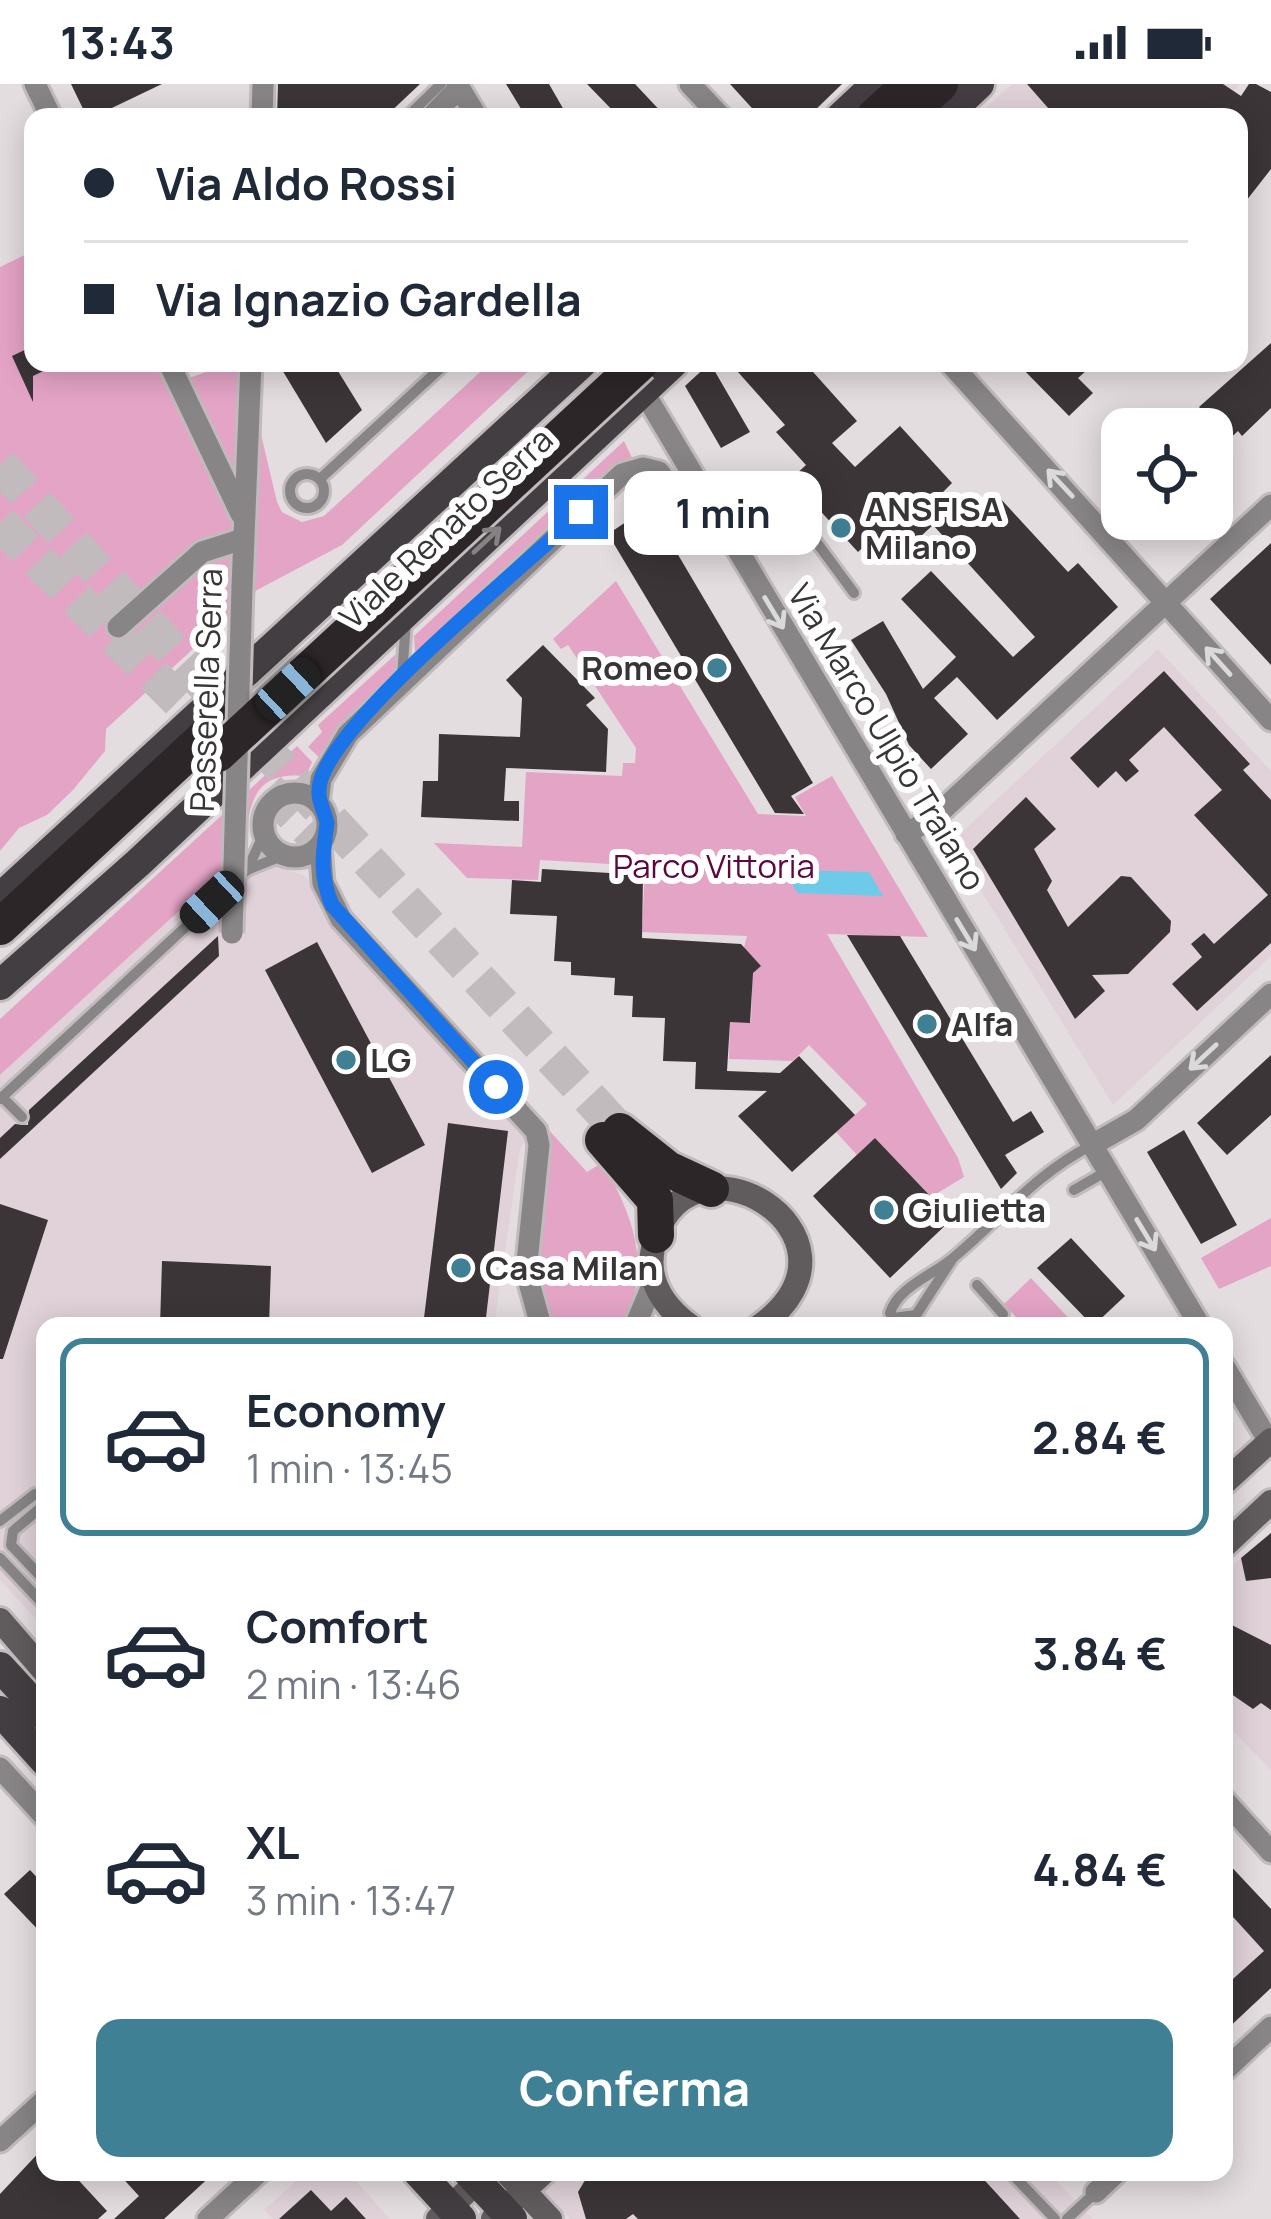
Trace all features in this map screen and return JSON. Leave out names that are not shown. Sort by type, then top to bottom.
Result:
[{"type":"highway","points":[[884,108],[910,84]]},
{"type":"highway","points":[[915,108],[940,84]]},
{"type":"highway","points":[[0,956],[600,372]]},
{"type":"highway","points":[[0,924],[642,378]]},
{"type":"highway","points":[[656,1235],[655,1200],[611,1135],[711,1189]]},
{"type":"main road","points":[[851,108],[876,84]]},
{"type":"main road","points":[[954,108],[979,84]]},
{"type":"main road","name":"Viale Renato Serra","points":[[0,898],[571,372]]},
{"type":"main road","name":"Viale Renato Serra","points":[[0,985],[567,464],[642,378]]},
{"type":"main road","points":[[532,409],[571,424],[577,446],[567,464]]},
{"type":"main road","points":[[0,924],[84,821],[218,739]]},
{"type":"main road","points":[[0,956],[138,863],[218,739]]},
{"type":"main road","points":[[0,1667],[36,1705]]},
{"type":"main road","points":[[0,1711],[36,1751]]},
{"type":"main road","points":[[425,2181],[450,2215]]},
{"type":"street","points":[[690,84],[713,108]]},
{"type":"street","name":"Passerella Serra","points":[[232,933],[251,372]]},
{"type":"street","points":[[958,372],[1271,720]]},
{"type":"street","points":[[118,627],[202,552],[244,530],[174,373]]},
{"type":"street","name":"Via Marco Ulpio Traiano","points":[[642,378],[714,513],[1195,1317]]},
{"type":"street","points":[[323,883],[320,845],[327,823],[318,803],[321,779],[334,753],[402,677],[622,474],[643,468],[659,472],[689,512],[714,513]]},
{"type":"street","points":[[906,834],[936,816],[1271,505]]},
{"type":"street","points":[[318,803],[299,794],[278,799],[266,812],[265,832],[323,883],[350,929],[536,1131],[539,1145],[526,1272],[538,1317]]},
{"type":"street","points":[[290,856],[320,845]]},
{"type":"street","points":[[1092,1145],[1136,1120],[1271,994]]},
{"type":"street","points":[[639,1317],[654,1281],[656,1235],[677,1205],[711,1189],[735,1188],[777,1208],[798,1250],[791,1295],[796,1317]]},
{"type":"street","points":[[654,1281],[677,1317]]},
{"type":"street","points":[[769,1317],[791,1295]]},
{"type":"street","points":[[1233,1381],[1270,1442],[1233,1475]]},
{"type":"street","points":[[1233,1538],[1271,1502]]},
{"type":"street","points":[[0,1620],[36,1662]]},
{"type":"street","points":[[0,1768],[36,1807]]},
{"type":"street","points":[[1233,1810],[1271,1852]]},
{"type":"street","points":[[1233,2063],[1271,2027]]},
{"type":"street","points":[[0,2141],[36,2107]]},
{"type":"street","points":[[208,2219],[249,2181]]},
{"type":"street","points":[[1096,2192],[1108,2181]]},
{"type":"street","points":[[450,2215],[496,2192],[550,2219]]},
{"type":"lane","points":[[420,108],[452,86]]},
{"type":"lane","points":[[320,479],[436,372]]},
{"type":"lane","points":[[714,513],[770,479],[854,593]]},
{"type":"lane","points":[[402,677],[406,616]]},
{"type":"lane","points":[[22,1118],[1,1098],[247,870],[265,832]]},
{"type":"lane","points":[[247,870],[290,856]]},
{"type":"lane","points":[[892,1317],[896,1300],[953,1258],[1035,1179],[1092,1145]]},
{"type":"lane","points":[[1074,1190],[1107,1171]]},
{"type":"lane","points":[[904,1317],[916,1316],[953,1258]]},
{"type":"lane","points":[[977,1285],[1003,1313]]},
{"type":"lane","points":[[0,1521],[36,1501]]},
{"type":"lane","points":[[36,1504],[13,1531],[11,1545],[36,1571]]},
{"type":"lane","points":[[0,1558],[36,1596]]},
{"type":"lane","points":[[1019,2181],[1055,2219]]},
{"type":"lane","points":[[1067,2219],[1096,2192]]},
{"type":"shaded area","points":[[1012,84],[1239,84],[1224,108],[986,108]]},
{"type":"shaded area","points":[[1158,649],[1271,771],[1271,956],[1113,1105],[951,842]]},
{"type":"shaded area","points":[[240,855],[303,875],[348,915],[536,1116],[520,1149],[495,1317],[36,1317],[36,1619],[0,1580],[0,1075]]},
{"type":"shaded area","points":[[1271,1532],[1271,1770],[1233,1731],[1233,1565]]},
{"type":"shaded area","points":[[1233,1869],[1271,1909],[1271,1988],[1233,2024]]},
{"type":"shaded area","points":[[296,2181],[356,2181],[390,2219],[273,2219],[264,2210]]},
{"type":"shaded area","points":[[534,2181],[1057,2181],[1093,2219],[570,2219]]},
{"type":"green space","points":[[24,255],[24,372],[182,372],[186,379],[206,372],[241,372],[248,379],[277,502],[282,512],[302,522],[324,516],[480,372],[527,372],[342,545],[257,590],[106,729],[105,751],[73,790],[47,815],[19,828],[0,851],[0,267]]},
{"type":"green space","points":[[624,441],[633,460],[621,463],[415,653],[414,636]]},
{"type":"green space","name":"Parco Vittoria","points":[[616,581],[758,814],[806,816],[795,797],[832,776],[928,937],[827,934],[958,1158],[964,1177],[931,1197],[875,1138],[857,1155],[836,1132],[867,1104],[809,1045],[793,1061],[729,1059],[730,1022],[751,1022],[752,992],[733,990],[747,936],[642,932],[645,866],[540,860],[538,880],[467,878],[434,843],[522,847],[526,772],[622,776],[623,763],[635,763],[636,748],[568,645],[561,649],[553,639]]},
{"type":"green space","points":[[396,654],[397,669],[333,739],[322,760],[308,747],[322,732],[318,725]]},
{"type":"green space","points":[[297,746],[312,762],[306,776],[271,780],[261,788],[250,811],[240,855],[0,1075],[0,1019]]},
{"type":"green space","points":[[536,1116],[587,1172],[603,1162],[630,1222],[638,1262],[627,1317],[550,1317],[535,1275]]},
{"type":"green space","points":[[1271,1218],[1271,1266],[1219,1289],[1201,1258]]},
{"type":"green space","points":[[1031,1278],[1068,1317],[1016,1317],[1004,1304]]},
{"type":"water","points":[[785,870],[869,872],[883,896],[797,893]]},
{"type":"building","points":[[71,84],[162,84],[112,108],[83,108]]},
{"type":"building","points":[[278,84],[420,84],[395,108],[277,108]]},
{"type":"building","points":[[506,84],[549,84],[563,108],[521,108]]},
{"type":"building","points":[[587,84],[635,84],[658,108],[610,108]]},
{"type":"building","points":[[730,84],[842,84],[817,108],[752,108]]},
{"type":"building","points":[[1027,84],[1223,84],[1241,96],[1249,84],[1256,84],[1271,92],[1271,169],[1248,198],[1248,108],[1048,108]]},
{"type":"building","points":[[1271,343],[1271,408],[1242,436],[1238,431],[1233,436],[1233,408],[1199,407],[1238,372],[1248,372],[1248,363]]},
{"type":"building","points":[[24,350],[24,372],[41,372],[33,376],[33,402],[12,356]]},
{"type":"building","points":[[283,372],[339,372],[362,410],[326,443]]},
{"type":"building","points":[[700,372],[715,372],[750,432],[721,448],[685,386]]},
{"type":"building","points":[[738,372],[813,372],[857,421],[832,443],[855,467],[900,426],[952,483],[940,495],[968,526],[999,497],[1068,572],[1078,563],[1118,607],[997,720],[957,677],[934,698],[968,734],[931,769],[909,745],[886,694],[851,640],[883,621],[923,689],[956,657],[901,599],[931,571],[1013,657],[1035,637],[933,525],[895,560],[874,537],[858,552],[791,479],[806,465],[776,432],[785,425]]},
{"type":"building","points":[[1026,372],[1085,372],[1078,378],[1093,393],[1069,416]]},
{"type":"building","name":"Romeo","points":[[629,520],[648,550],[674,525],[690,541],[677,553],[813,783],[791,796],[804,814],[775,813],[608,534]]},
{"type":"building","points":[[1271,543],[1271,665],[1210,599]]},
{"type":"building","points":[[543,645],[595,698],[586,705],[608,729],[606,772],[506,768],[504,801],[519,801],[519,821],[421,817],[423,781],[438,781],[439,734],[520,737],[522,698],[506,680]]},
{"type":"building","points":[[1164,671],[1250,764],[1243,770],[1271,800],[1271,943],[1197,1011],[1172,984],[1202,957],[1191,944],[1204,933],[1214,944],[1268,895],[1194,815],[1222,790],[1164,727],[1129,760],[1139,771],[1126,782],[1116,771],[1098,788],[1070,758]]},
{"type":"building","points":[[1026,797],[1056,829],[1034,849],[1052,881],[1047,890],[1068,927],[1121,876],[1131,877],[1171,921],[1170,932],[1128,974],[1092,975],[1105,991],[1075,1019],[973,849]]},
{"type":"building","points":[[542,869],[643,875],[642,938],[741,944],[761,966],[753,973],[750,1023],[730,1022],[727,1071],[780,1073],[799,1056],[855,1115],[792,1172],[738,1116],[767,1091],[695,1089],[696,1062],[663,1061],[665,1018],[632,1017],[633,996],[614,995],[615,978],[571,975],[571,962],[554,961],[557,916],[510,914],[512,880],[541,882]]},
{"type":"building","name":"Alfa","points":[[847,935],[900,936],[1013,1122],[1031,1111],[1044,1132],[1005,1155],[1017,1173],[1001,1189]]},
{"type":"building","points":[[218,936],[219,956],[0,1159],[0,1138],[15,1124],[28,1125],[29,1110]]},
{"type":"building","name":"LG","points":[[317,942],[425,1145],[372,1173],[265,970]]},
{"type":"building","points":[[1271,1055],[1271,1115],[1227,1155],[1197,1123]]},
{"type":"building","name":"Casa Milan","points":[[448,1123],[508,1131],[486,1317],[424,1317]]},
{"type":"building","points":[[1184,1130],[1237,1225],[1201,1244],[1147,1152]]},
{"type":"building","name":"Giulietta","points":[[875,1138],[952,1219],[890,1278],[813,1196]]},
{"type":"building","points":[[0,1204],[48,1220],[3,1359],[0,1359]]},
{"type":"building","points":[[1071,1238],[1125,1296],[1103,1317],[1084,1317],[1037,1268]]},
{"type":"building","points":[[162,1261],[271,1266],[269,1317],[160,1317]]},
{"type":"building","points":[[1271,1533],[1271,1578],[1246,1581],[1241,1558]]},
{"type":"building","points":[[1233,1626],[1271,1645],[1271,1710],[1261,1703],[1253,1709],[1233,1695]]},
{"type":"building","points":[[1233,1869],[1271,1909],[1271,1988],[1233,2024],[1233,1979],[1264,1951],[1233,1917]]},
{"type":"building","points":[[30,1870],[36,1876],[36,1928],[4,1894]]},
{"type":"building","points":[[36,2156],[36,2181],[79,2181],[107,2211],[98,2219],[0,2219],[0,2194]]},
{"type":"building","points":[[125,2181],[205,2181],[164,2219],[114,2219],[139,2196]]},
{"type":"building","points":[[585,2181],[985,2181],[1020,2219],[638,2219],[633,2214],[626,2219],[586,2219],[578,2192]]},
{"type":"building","points":[[311,2190],[331,2211],[346,2197],[366,2219],[279,2219]]},
{"type":"tunnel","points":[[0,465],[620,1131]]},
{"type":"tunnel","points":[[0,523],[325,846]]},
{"type":"place","name":"ANSFISA Milano","points":[[841,528]]},
{"type":"place","name":"Romeo","points":[[717,668]]},
{"type":"place","name":"Alfa","points":[[927,1024]]},
{"type":"place","name":"LG","points":[[346,1060]]},
{"type":"place","name":"Giulietta","points":[[884,1210]]},
{"type":"place","name":"Casa Milan","points":[[461,1268]]},
{"type":"route","points":[[496,1087],[332,905],[323,883],[320,845],[327,823],[318,803],[321,779],[348,734],[402,677],[581,512]]}]
